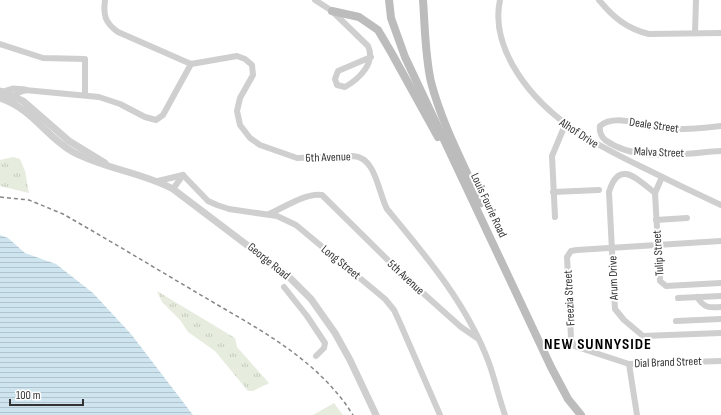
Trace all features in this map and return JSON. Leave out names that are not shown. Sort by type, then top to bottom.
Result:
[{"type":"main road","name":"Louis Fourie Road","points":[[389,0],[391,18],[397,38],[551,367],[572,405],[581,415]]},
{"type":"main road","points":[[423,0],[428,66],[436,100],[551,367]]},
{"type":"main road","points":[[332,11],[359,17],[378,30],[441,143],[463,177]]},
{"type":"street","points":[[1,94],[13,89],[85,95],[120,104],[145,117],[156,120],[163,115],[191,64],[118,32],[111,27],[105,16],[105,0]]},
{"type":"street","points":[[315,0],[332,11],[368,46],[371,57],[361,76],[353,83],[345,87],[337,85],[335,79],[338,71],[371,57]]},
{"type":"street","points":[[599,0],[619,21],[641,32],[649,34],[721,32]]},
{"type":"street","points":[[695,33],[696,0]]},
{"type":"street","name":"Alhof Drive","points":[[500,1],[499,27],[507,56],[519,77],[538,102],[565,125],[609,151],[721,205]]},
{"type":"street","points":[[0,44],[43,58],[82,58],[86,61],[85,95]]},
{"type":"street","name":"6th Avenue","points":[[191,64],[237,56],[242,57],[252,65],[253,75],[240,98],[237,111],[240,125],[243,130],[260,145],[297,158],[361,156],[365,160],[376,180],[382,200],[387,209],[435,266],[477,338]]},
{"type":"street","points":[[12,99],[25,90]]},
{"type":"street","points":[[21,104],[27,94],[35,91]]},
{"type":"street","name":"George Road","points":[[1,94],[21,104],[66,147],[93,161],[107,164],[158,181],[173,189],[288,276],[310,298],[335,333],[376,415]]},
{"type":"street","name":"Deale Street","points":[[612,122],[639,122],[666,129],[721,126]]},
{"type":"street","name":"Malva Street","points":[[612,122],[600,126],[602,137],[609,143],[631,152],[659,154],[721,152]]},
{"type":"street","points":[[555,217],[552,156],[565,125]]},
{"type":"street","name":"Arum Drive","points":[[655,194],[629,174],[621,174],[616,179],[609,192],[614,306],[624,320],[641,335],[721,333]]},
{"type":"street","points":[[158,181],[183,175]]},
{"type":"street","points":[[173,189],[183,175]]},
{"type":"street","name":"Long Street","points":[[183,175],[208,201],[216,205],[229,209],[277,216],[296,225],[385,300],[394,310],[400,322],[440,415]]},
{"type":"street","name":"Tulip Street","points":[[662,177],[655,194],[659,278],[662,284],[721,283]]},
{"type":"street","points":[[553,192],[599,190]]},
{"type":"street","name":"5th Avenue","points":[[268,214],[304,198],[314,195],[322,195],[405,277],[461,327],[477,338],[489,362],[504,415]]},
{"type":"street","name":"Tulip Street","points":[[656,220],[687,218]]},
{"type":"street","points":[[612,249],[721,241]]},
{"type":"street","name":"Freezia Street","points":[[572,342],[568,253],[577,250],[612,249]]},
{"type":"street","points":[[284,287],[307,316],[325,343],[324,348],[316,356]]},
{"type":"street","points":[[678,298],[721,296]]},
{"type":"street","points":[[697,297],[700,303],[707,308],[721,307]]},
{"type":"street","points":[[676,321],[721,319]]},
{"type":"street","name":"Dial Brand Street","points":[[572,342],[577,348],[629,364],[721,361]]},
{"type":"street","points":[[629,364],[637,415]]},
{"type":"street","points":[[572,405],[576,415]]},
{"type":"green space","points":[[13,157],[20,159],[25,171],[29,193],[0,186],[0,160]]},
{"type":"green space","points":[[157,291],[235,338],[237,347],[269,383],[253,391],[248,391],[215,351],[188,332],[180,320],[162,302]]},
{"type":"green space","points":[[334,403],[343,415],[313,415]]},
{"type":"water","points":[[0,235],[8,238],[25,253],[56,264],[93,293],[131,334],[193,415],[0,415]]},
{"type":"railway","points":[[0,197],[29,200],[63,214],[260,330],[302,359],[321,376],[338,394],[353,415]]},
{"type":"district","name":"NEW SUNNYSIDE","points":[[598,343]]}]
